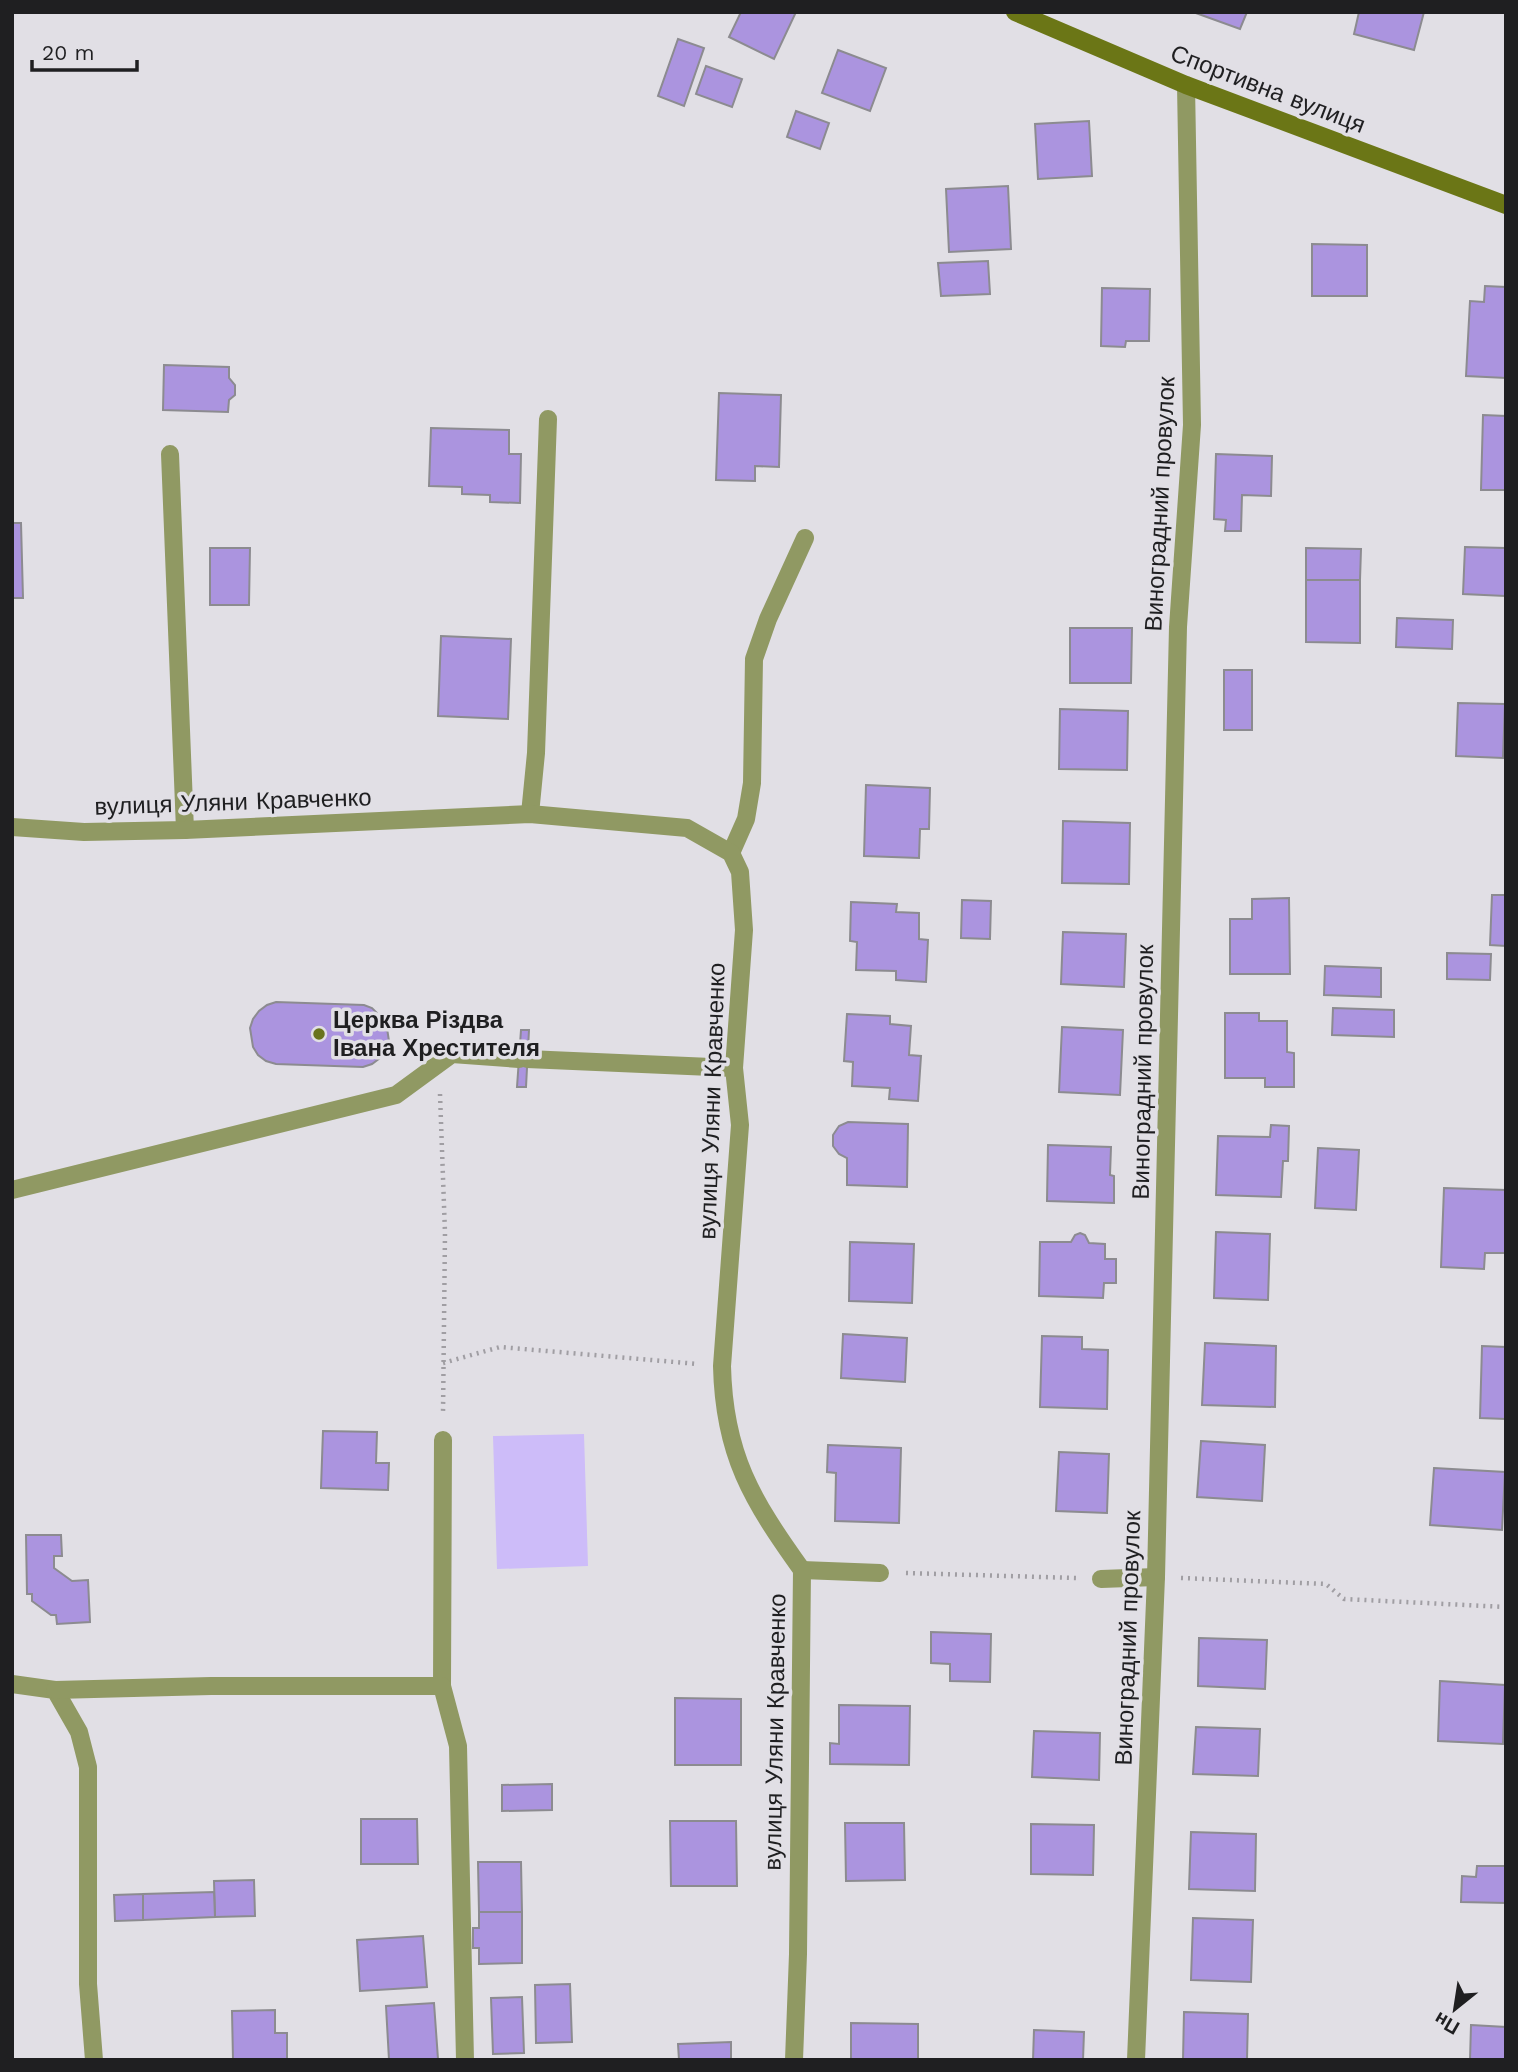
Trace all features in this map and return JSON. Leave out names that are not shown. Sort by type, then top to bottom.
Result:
[{"type":"street","name":"Спортивна вулиця","points":[[1015,12],[1186,85],[1506,205]]},
{"type":"street","name":"Виноградний провулок","points":[[1136,2060],[1156,1577],[1178,627],[1192,425],[1186,85]]},
{"type":"street","points":[[530,814],[536,753],[548,419]]},
{"type":"street","points":[[170,454],[185,830]]},
{"type":"street","points":[[731,853],[746,819],[752,783],[754,659],[768,619],[806,538]]},
{"type":"street","name":"вулиця Уляни Кравченко","points":[[12,827],[84,832],[185,830],[530,814],[687,828],[731,853],[740,872],[744,930],[734,1068],[740,1125],[722,1366],[723,1401],[727,1426],[745,1480],[767,1522],[802,1570],[798,1954],[794,2060]]},
{"type":"street","points":[[12,1190],[396,1095],[452,1054],[734,1068]]},
{"type":"street","points":[[443,1440],[443,1686],[458,1746],[465,2060]]},
{"type":"street","points":[[802,1570],[880,1573]]},
{"type":"street","points":[[1101,1579],[1156,1577]]},
{"type":"street","points":[[12,1684],[55,1690],[211,1686],[443,1686]]},
{"type":"street","points":[[55,1690],[79,1732],[88,1767],[89,1984],[94,2060]]},
{"type":"path","points":[[439,1064],[445,1233],[443,1440]]},
{"type":"path","points":[[443,1363],[500,1347],[722,1366]]},
{"type":"path","points":[[880,1573],[1101,1579]]},
{"type":"path","points":[[1156,1577],[1326,1584],[1345,1599],[1506,1607]]},
{"type":"shaded area","points":[[584,1434],[588,1566],[497,1569],[493,1436]]},
{"type":"building","points":[[741,12],[796,12],[774,59],[729,37]]},
{"type":"building","points":[[1193,12],[1247,12],[1240,29]]},
{"type":"building","points":[[1359,12],[1424,12],[1414,50],[1354,34]]},
{"type":"building","points":[[678,39],[704,48],[684,106],[658,96]]},
{"type":"building","points":[[838,50],[886,68],[870,111],[822,93]]},
{"type":"building","points":[[706,66],[742,79],[732,107],[696,94]]},
{"type":"building","points":[[796,111],[829,123],[820,149],[787,137]]},
{"type":"building","points":[[1089,121],[1092,176],[1038,179],[1035,124]]},
{"type":"building","points":[[1008,186],[1011,249],[949,252],[946,189]]},
{"type":"building","points":[[1312,244],[1367,245],[1367,296],[1312,296]]},
{"type":"building","points":[[988,261],[990,294],[941,296],[938,263]]},
{"type":"building","points":[[1485,286],[1506,287],[1506,378],[1466,376],[1470,301],[1484,302]]},
{"type":"building","points":[[1102,288],[1150,289],[1149,341],[1126,341],[1125,347],[1101,346]]},
{"type":"building","points":[[164,365],[229,367],[229,378],[235,385],[235,395],[229,400],[228,412],[163,410]]},
{"type":"building","points":[[719,393],[781,395],[779,467],[755,466],[755,481],[716,480]]},
{"type":"building","points":[[1483,415],[1506,416],[1506,490],[1481,490]]},
{"type":"building","points":[[431,428],[509,430],[509,454],[521,454],[520,503],[490,502],[490,495],[462,494],[462,487],[429,486]]},
{"type":"building","points":[[1216,454],[1272,456],[1271,496],[1242,495],[1241,531],[1225,531],[1226,520],[1214,519]]},
{"type":"building","points":[[12,523],[21,523],[23,598],[12,598]]},
{"type":"building","points":[[1465,547],[1506,548],[1505,596],[1463,594]]},
{"type":"building","points":[[210,548],[250,548],[249,605],[210,605]]},
{"type":"building","points":[[1306,548],[1361,549],[1360,580],[1306,580]]},
{"type":"building","points":[[1306,580],[1360,580],[1360,643],[1306,642]]},
{"type":"building","points":[[1397,618],[1453,620],[1452,649],[1396,647]]},
{"type":"building","points":[[1070,628],[1132,628],[1131,683],[1070,683]]},
{"type":"building","points":[[441,636],[511,639],[508,719],[438,716]]},
{"type":"building","points":[[1224,670],[1252,670],[1252,730],[1224,730]]},
{"type":"building","points":[[1458,703],[1505,704],[1503,758],[1456,756]]},
{"type":"building","points":[[1060,709],[1128,711],[1127,770],[1059,769]]},
{"type":"building","points":[[866,785],[930,788],[929,829],[920,829],[919,858],[864,856]]},
{"type":"building","points":[[1063,821],[1130,823],[1129,884],[1062,883]]},
{"type":"building","points":[[1492,895],[1506,895],[1506,946],[1490,945]]},
{"type":"building","points":[[1289,898],[1290,974],[1230,974],[1230,919],[1252,919],[1252,899]]},
{"type":"building","points":[[962,900],[991,901],[990,939],[961,938]]},
{"type":"building","points":[[851,902],[897,904],[896,912],[919,913],[919,939],[928,940],[926,982],[896,980],[896,971],[856,970],[857,942],[850,941]]},
{"type":"building","points":[[1063,932],[1126,934],[1124,987],[1061,984]]},
{"type":"building","points":[[1447,953],[1491,954],[1490,980],[1447,979]]},
{"type":"building","points":[[1325,966],[1381,968],[1381,997],[1324,995]]},
{"type":"building","name":"Церква Різдва Івана Хрестителя","points":[[276,1002],[364,1005],[372,1008],[386,1022],[389,1041],[386,1050],[372,1064],[363,1067],[276,1064],[266,1061],[253,1047],[250,1028],[259,1011]]},
{"type":"building","points":[[1333,1008],[1394,1010],[1394,1037],[1332,1035]]},
{"type":"building","points":[[1225,1013],[1259,1013],[1259,1021],[1287,1021],[1287,1052],[1294,1053],[1294,1087],[1265,1087],[1265,1078],[1225,1078]]},
{"type":"building","points":[[847,1014],[890,1016],[890,1024],[911,1026],[909,1055],[921,1056],[918,1101],[889,1099],[890,1088],[852,1086],[853,1062],[844,1061]]},
{"type":"building","points":[[1062,1027],[1123,1030],[1120,1095],[1059,1092]]},
{"type":"building","points":[[521,1030],[529,1030],[526,1087],[517,1087]]},
{"type":"building","points":[[848,1122],[908,1124],[907,1187],[847,1185],[847,1158],[839,1154],[833,1146],[833,1135],[839,1126]]},
{"type":"building","points":[[1271,1125],[1289,1126],[1288,1161],[1283,1161],[1281,1197],[1216,1195],[1218,1136],[1270,1137]]},
{"type":"building","points":[[1048,1145],[1111,1147],[1110,1175],[1114,1176],[1114,1203],[1047,1201]]},
{"type":"building","points":[[1318,1148],[1359,1150],[1356,1210],[1315,1208]]},
{"type":"building","points":[[1444,1188],[1506,1190],[1506,1253],[1485,1253],[1484,1269],[1441,1267]]},
{"type":"building","points":[[1216,1232],[1270,1234],[1268,1300],[1214,1298]]},
{"type":"building","points":[[1075,1235],[1085,1235],[1089,1243],[1105,1244],[1105,1259],[1116,1259],[1116,1283],[1104,1283],[1103,1298],[1039,1296],[1040,1242],[1071,1242]]},
{"type":"building","points":[[850,1242],[914,1244],[912,1303],[849,1301]]},
{"type":"building","points":[[843,1334],[907,1338],[905,1382],[841,1378]]},
{"type":"building","points":[[1042,1336],[1082,1337],[1082,1349],[1108,1350],[1107,1409],[1040,1407]]},
{"type":"building","points":[[1205,1343],[1276,1346],[1275,1407],[1202,1405]]},
{"type":"building","points":[[1482,1346],[1506,1347],[1506,1419],[1480,1418]]},
{"type":"building","points":[[323,1431],[377,1432],[376,1463],[389,1463],[388,1490],[321,1488]]},
{"type":"building","points":[[1201,1441],[1265,1445],[1262,1501],[1197,1497]]},
{"type":"building","points":[[828,1445],[901,1448],[899,1523],[835,1521],[836,1473],[827,1472]]},
{"type":"building","points":[[1059,1452],[1109,1454],[1107,1513],[1056,1511]]},
{"type":"building","points":[[1434,1468],[1505,1472],[1502,1530],[1430,1525]]},
{"type":"building","points":[[26,1535],[61,1535],[62,1556],[54,1556],[54,1568],[72,1581],[88,1580],[90,1622],[57,1624],[56,1615],[51,1615],[32,1601],[32,1594],[27,1594]]},
{"type":"building","points":[[931,1632],[991,1634],[990,1682],[950,1681],[950,1664],[931,1663]]},
{"type":"building","points":[[1199,1638],[1267,1640],[1265,1689],[1198,1686]]},
{"type":"building","points":[[1440,1681],[1505,1685],[1503,1744],[1438,1741]]},
{"type":"building","points":[[675,1698],[741,1699],[741,1765],[675,1765]]},
{"type":"building","points":[[839,1705],[910,1706],[909,1765],[830,1764],[830,1743],[839,1744]]},
{"type":"building","points":[[1196,1727],[1260,1729],[1258,1776],[1193,1774]]},
{"type":"building","points":[[1034,1731],[1100,1733],[1099,1780],[1032,1777]]},
{"type":"building","points":[[552,1784],[552,1810],[502,1811],[502,1785]]},
{"type":"building","points":[[361,1819],[417,1819],[418,1864],[361,1864]]},
{"type":"building","points":[[670,1821],[736,1821],[737,1886],[671,1886]]},
{"type":"building","points":[[845,1823],[904,1823],[905,1880],[846,1881]]},
{"type":"building","points":[[1031,1824],[1094,1825],[1093,1875],[1031,1874]]},
{"type":"building","points":[[1191,1832],[1256,1834],[1255,1891],[1189,1889]]},
{"type":"building","points":[[478,1862],[521,1862],[522,1912],[479,1912]]},
{"type":"building","points":[[1477,1866],[1506,1866],[1506,1903],[1461,1902],[1462,1876],[1476,1877]]},
{"type":"building","points":[[254,1880],[255,1916],[215,1917],[214,1881]]},
{"type":"building","points":[[214,1892],[215,1917],[143,1920],[143,1894]]},
{"type":"building","points":[[143,1894],[143,1920],[115,1921],[114,1895]]},
{"type":"building","points":[[479,1912],[522,1912],[522,1963],[479,1964],[479,1948],[473,1948],[473,1928],[479,1928]]},
{"type":"building","points":[[1193,1918],[1253,1920],[1251,1982],[1191,1980]]},
{"type":"building","points":[[423,1936],[427,1987],[360,1991],[357,1940]]},
{"type":"building","points":[[570,1984],[572,2042],[536,2043],[535,1985]]},
{"type":"building","points":[[522,1997],[524,2053],[493,2054],[491,1998]]},
{"type":"building","points":[[434,2003],[438,2059],[389,2060],[386,2006]]},
{"type":"building","points":[[275,2010],[275,2033],[287,2033],[287,2060],[233,2060],[232,2011]]},
{"type":"building","points":[[1184,2012],[1248,2014],[1247,2060],[1183,2060]]},
{"type":"building","points":[[851,2023],[918,2024],[918,2060],[851,2060]]},
{"type":"building","points":[[1471,2025],[1506,2027],[1506,2060],[1470,2060]]},
{"type":"building","points":[[1034,2030],[1084,2032],[1083,2060],[1033,2060]]},
{"type":"building","points":[[731,2042],[731,2060],[679,2060],[678,2044]]},
{"type":"place","name":"Церква Різдва Івана Хрестителя","points":[[319,1034]]}]
